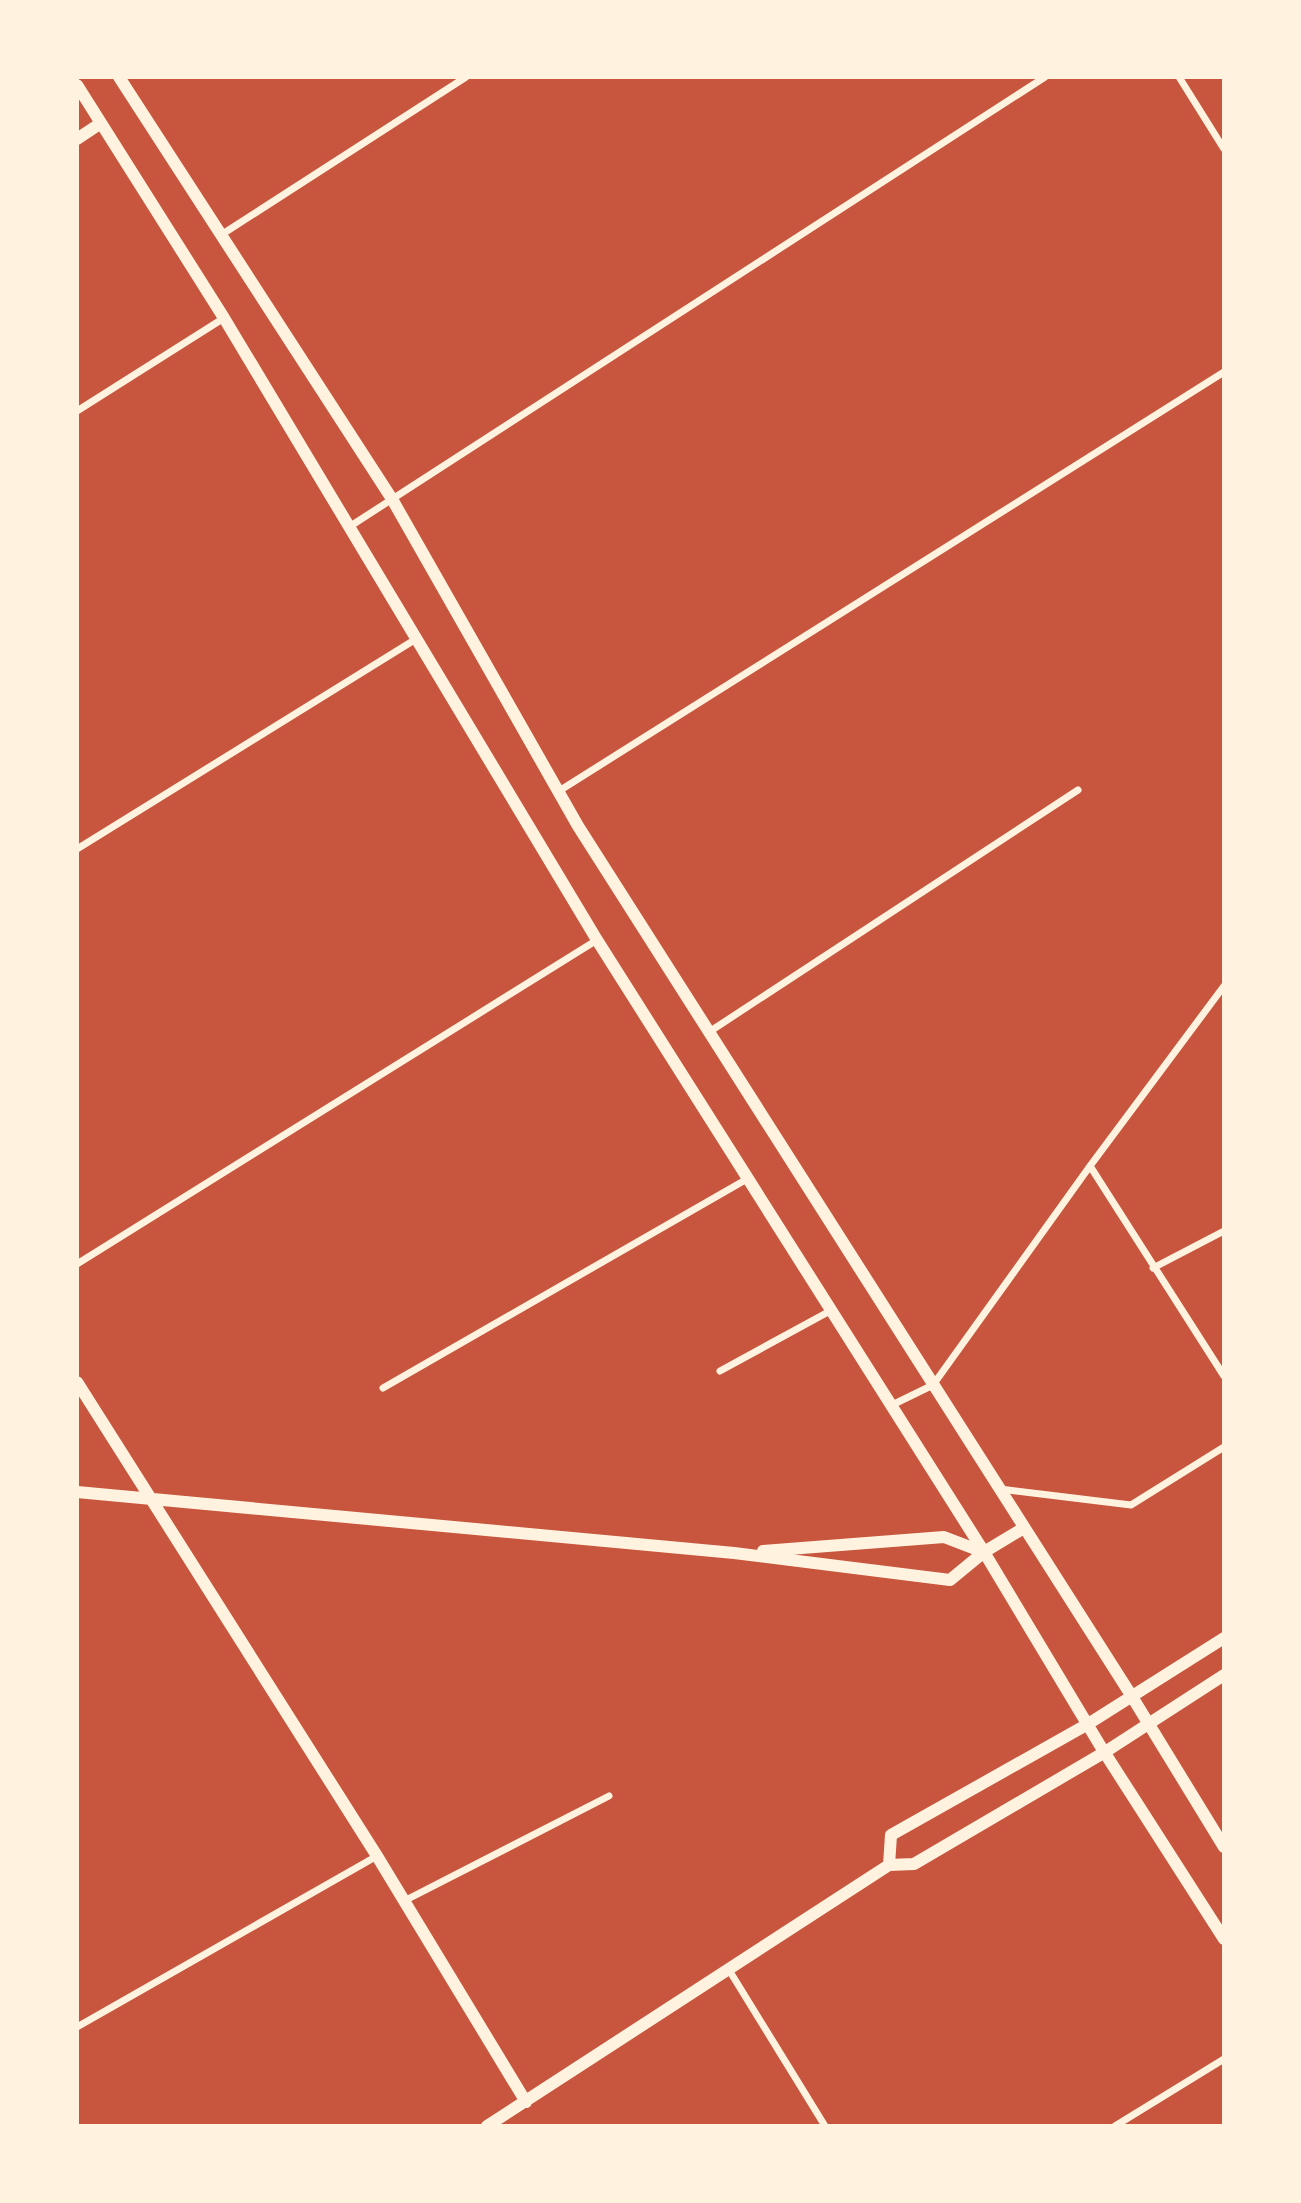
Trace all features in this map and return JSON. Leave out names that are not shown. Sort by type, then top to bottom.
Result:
[{"type":"street","points":[[119,77],[392,499],[578,826],[1131,1695],[1224,1847]]},
{"type":"street","points":[[221,235],[466,77]]},
{"type":"street","points":[[349,527],[1045,77]]},
{"type":"street","points":[[1179,77],[1224,149]]},
{"type":"street","points":[[77,85],[224,318],[597,940],[984,1552],[1105,1752],[1224,1938]]},
{"type":"street","points":[[77,139],[101,123]]},
{"type":"street","points":[[77,411],[224,318]]},
{"type":"street","points":[[559,791],[1224,372]]},
{"type":"street","points":[[77,849],[416,639]]},
{"type":"street","points":[[709,1032],[1078,790]]},
{"type":"street","points":[[77,1264],[597,940]]},
{"type":"street","points":[[890,1406],[933,1385],[1090,1166],[1224,986]]},
{"type":"street","points":[[1090,1166],[1224,1376]]},
{"type":"street","points":[[383,1388],[747,1179]]},
{"type":"street","points":[[1153,1268],[1224,1231]]},
{"type":"street","points":[[720,1371],[831,1311]]},
{"type":"street","points":[[77,1382],[377,1856],[526,2102]]},
{"type":"street","points":[[999,1489],[1131,1504],[1224,1447]]},
{"type":"street","points":[[77,1493],[734,1553],[950,1580],[984,1552],[1024,1528]]},
{"type":"street","points":[[734,1553],[944,1537],[984,1552]]},
{"type":"street","points":[[889,1865],[891,1835],[1088,1724],[1224,1638]]},
{"type":"street","points":[[487,2126],[889,1865],[914,1864],[1105,1752],[1224,1675]]},
{"type":"street","points":[[404,1900],[609,1796]]},
{"type":"street","points":[[77,2027],[377,1856]]},
{"type":"street","points":[[729,1970],[825,2126]]},
{"type":"street","points":[[1115,2126],[1224,2059]]}]
